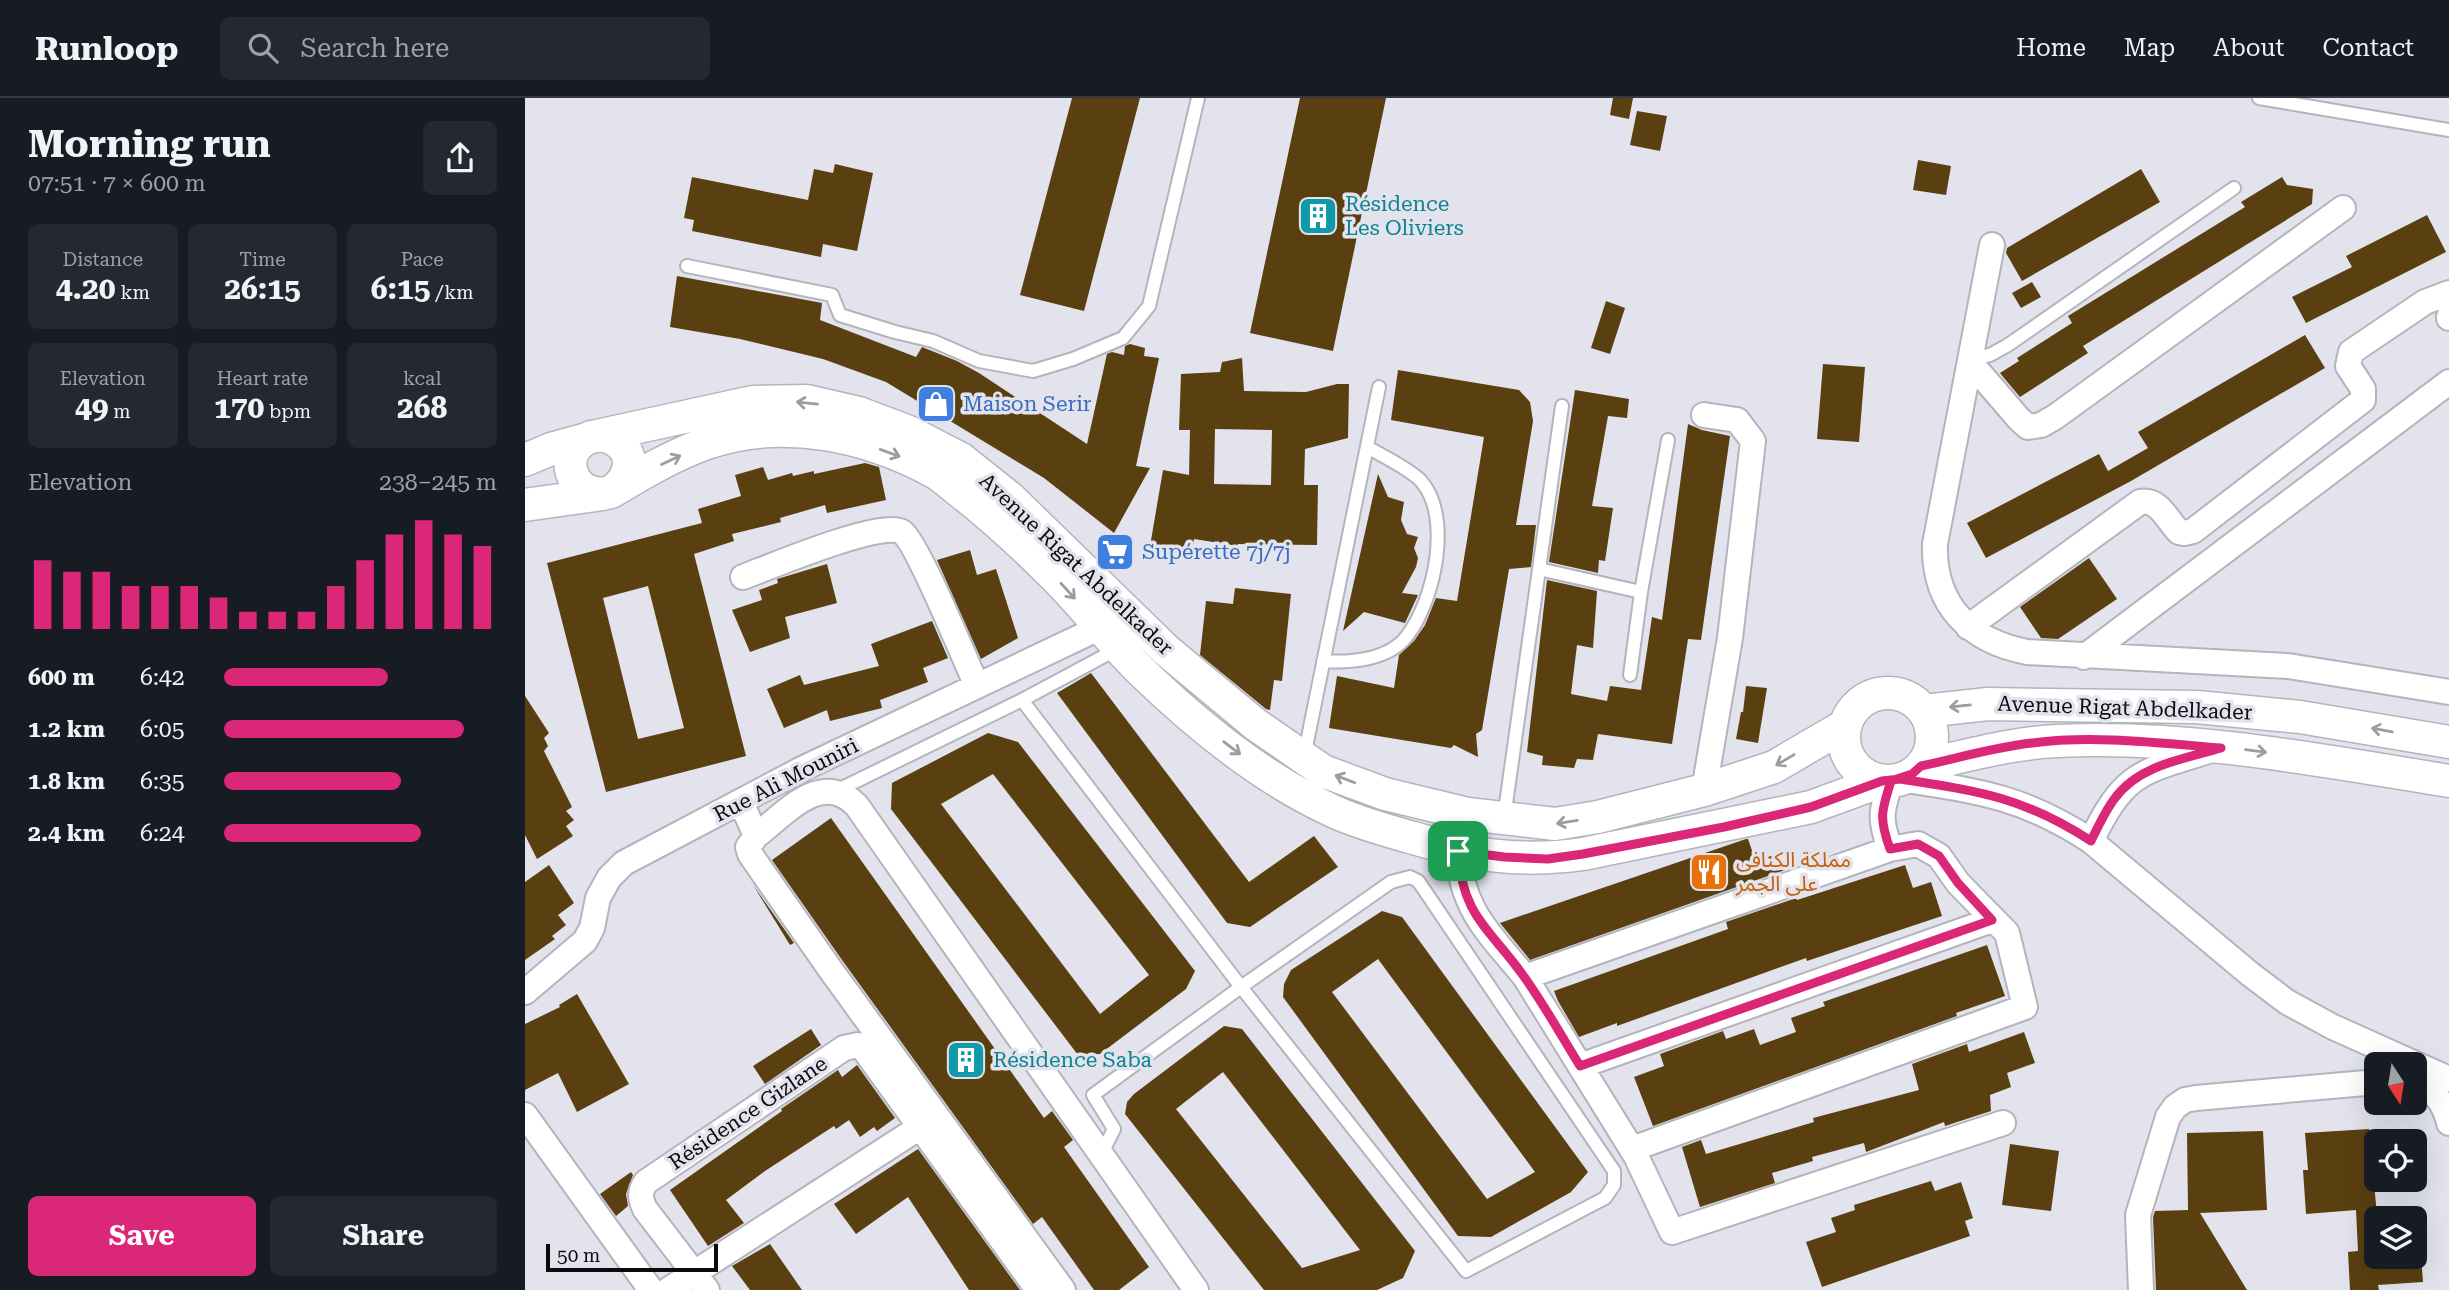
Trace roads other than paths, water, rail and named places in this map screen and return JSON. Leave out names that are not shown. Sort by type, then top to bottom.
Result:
[{"type":"street","points":[[1970,360],[2019,419],[2028,427],[2041,425],[2343,208]]},
{"type":"street","points":[[1992,246],[1938,529],[1935,559],[1937,575],[1949,603],[1968,627],[1986,640],[2006,648],[2028,652],[2288,666],[2449,692]]},
{"type":"street","points":[[1968,627],[2140,502],[2151,501],[2179,531],[2193,531],[2363,400],[2363,389],[2348,366],[2351,352],[2425,302],[2449,293]]},
{"type":"street","points":[[2084,657],[2449,382]]},
{"type":"street","name":"Avenue Rigat Abdelkader","points":[[534,450],[753,402],[807,401],[859,413],[909,432],[961,459],[1010,498],[1166,650],[1255,724],[1323,771],[1385,794],[1468,814],[1555,824],[1598,817],[1704,790],[1774,767],[1844,726]]},
{"type":"street","points":[[1704,415],[1737,420],[1753,441],[1730,638],[1704,790]]},
{"type":"street","points":[[525,505],[608,493],[652,468],[707,443],[745,435],[789,430],[838,435],[896,454],[938,475],[986,513],[1055,578],[1142,672],[1193,719],[1275,780],[1335,813],[1458,851],[1548,859],[1583,854],[1811,807],[1899,777],[2009,746],[2057,741],[2130,742],[2221,748],[2298,757],[2449,782]]},
{"type":"street","points":[[591,438],[616,440],[628,457],[627,477],[608,493],[585,490],[572,475],[572,454],[591,438]]},
{"type":"street","points":[[743,576],[870,532],[891,529],[902,532],[931,584],[977,686]]},
{"type":"street","name":"Rue Ali Mouniri","points":[[525,992],[585,941],[592,928],[598,898],[609,878],[624,863],[802,769],[977,686],[1110,637]]},
{"type":"street","points":[[1890,849],[1881,823],[1883,806],[1899,777],[1932,745],[1932,733],[1924,710],[1915,701],[1892,692],[1867,697],[1849,714],[1844,726],[1844,747],[1854,766],[1872,778],[1899,777],[1979,791],[2001,796],[2043,813],[2091,841],[2287,1002],[2333,1027],[2449,1079]]},
{"type":"street","name":"Avenue Rigat Abdelkader","points":[[1924,710],[1988,704],[2197,707],[2300,717],[2449,742]]},
{"type":"street","points":[[2091,841],[2116,797],[2139,775],[2153,768],[2221,748]]},
{"type":"street","points":[[1063,1290],[829,968],[750,854],[748,847],[756,836],[809,795],[835,792],[847,795],[857,806],[1196,1290]]},
{"type":"street","points":[[741,802],[756,836]]},
{"type":"street","points":[[1525,977],[1890,849],[1918,844],[1939,856],[1958,883],[2007,933],[2025,1007],[1632,1149]]},
{"type":"street","points":[[1458,851],[1459,869],[1467,898],[1477,919],[1525,977],[1632,1149],[1672,1232],[2003,1123]]},
{"type":"street","points":[[1580,1066],[1992,920]]},
{"type":"street","name":"Résidence Gizlane","points":[[700,1281],[645,1209],[640,1194],[646,1182],[844,1048],[858,1045],[863,1048],[1038,1290]]},
{"type":"street","points":[[2141,1290],[2138,1215],[2163,1129],[2175,1107],[2185,1100],[2196,1098],[2364,1083]]},
{"type":"street","points":[[2427,1090],[2437,1096],[2446,1110],[2449,1123]]},
{"type":"street","points":[[525,1115],[651,1290]]},
{"type":"street","points":[[668,1290],[700,1281],[920,1127]]},
{"type":"lane","points":[[687,266],[832,295],[840,315],[933,341],[979,361],[1033,371],[1073,359],[1123,338],[1149,306],[1198,98]]},
{"type":"lane","points":[[2259,98],[2449,130]]},
{"type":"lane","points":[[1970,360],[1990,355],[2008,345],[2234,188]]},
{"type":"lane","points":[[1304,757],[1380,387]]},
{"type":"lane","points":[[1504,818],[1562,406]]},
{"type":"lane","points":[[1630,675],[1641,593],[1668,440]]},
{"type":"lane","points":[[1324,661],[1346,663],[1379,656],[1406,638],[1425,601],[1438,548],[1436,507],[1421,480],[1367,447]]},
{"type":"lane","points":[[1539,569],[1641,593]]},
{"type":"lane","points":[[835,792],[1022,699],[1110,637]]},
{"type":"lane","points":[[1022,699],[1241,987],[1466,1271],[1605,1198],[1614,1185],[1614,1171],[1418,881],[1409,877],[1391,882],[1241,987],[1093,1095],[1114,1129],[1101,1155]]},
{"type":"place","name":"Résidence Les Oliviers","points":[[1318,216]]},
{"type":"place","name":"Maison Serir","points":[[936,404]]},
{"type":"place","name":"Supérette 7j/7j","points":[[1115,552]]},
{"type":"place","name":"مملكة الكنافى على الجمر","points":[[1709,872]]},
{"type":"place","name":"Résidence Saba","points":[[966,1060]]}]
